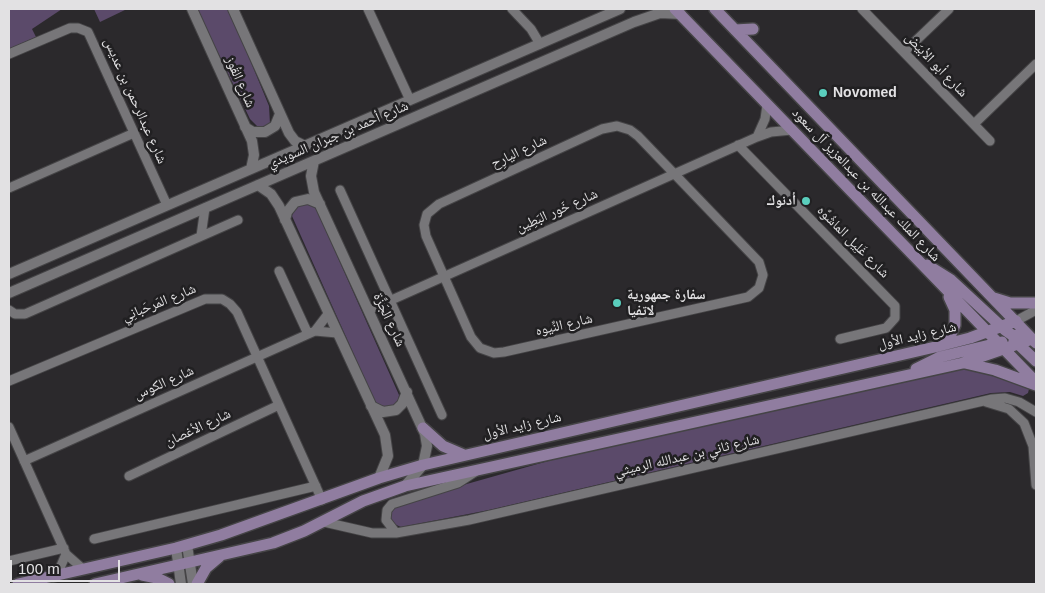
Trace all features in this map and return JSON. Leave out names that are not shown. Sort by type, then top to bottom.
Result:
[{"type":"main road","name":"شارع الملك عبدالله بن عبدالعزيز آل سعود","points":[[715,9],[993,298],[1035,339]]},
{"type":"main road","name":"شارع الملك عبدالله بن عبدالعزيز آل سعود","points":[[678,12],[1036,384]]},
{"type":"main road","points":[[735,30],[753,28]]},
{"type":"main road","points":[[921,263],[946,275],[1036,361]]},
{"type":"main road","points":[[935,347],[951,334],[956,320],[956,310],[944,287]]},
{"type":"main road","points":[[993,298],[1010,303],[1036,303]]},
{"type":"main road","points":[[1014,339],[1016,321]]},
{"type":"main road","name":"شارع زايد الأول","points":[[18,584],[182,547],[322,500],[379,478],[424,465],[935,347],[987,332],[1016,321]]},
{"type":"main road","points":[[987,332],[1014,339],[1035,339]]},
{"type":"main road","points":[[95,584],[273,543],[324,522],[363,501],[405,486],[963,363],[1014,339]]},
{"type":"main road","points":[[908,374],[934,360],[1001,346]]},
{"type":"main road","points":[[963,363],[995,370],[1036,384]]},
{"type":"main road","points":[[423,428],[443,446],[464,455]]},
{"type":"main road","points":[[198,584],[206,568],[224,554]]},
{"type":"main road","points":[[138,574],[157,578],[169,584]]},
{"type":"street","name":"شارع القُوز","points":[[192,9],[246,127],[254,150],[251,169]]},
{"type":"street","name":"شارع القُوز","points":[[233,9],[292,137],[305,146]]},
{"type":"street","points":[[368,9],[410,100]]},
{"type":"street","points":[[512,9],[531,29],[540,44]]},
{"type":"street","name":"شارع أحمد بن جبران السويدي","points":[[9,274],[620,9]]},
{"type":"street","name":"شارع أبو الأبيَض","points":[[862,9],[990,141]]},
{"type":"street","points":[[904,52],[949,9]]},
{"type":"street","name":"شارع أحمد بن جبران السويدي","points":[[9,293],[651,16],[678,12]]},
{"type":"street","name":"شارع عبدالرحمن بن عديس","points":[[9,54],[70,28],[85,30],[90,35],[167,205]]},
{"type":"street","points":[[974,124],[1036,64]]},
{"type":"street","points":[[757,137],[765,119],[768,105]]},
{"type":"street","points":[[246,127],[253,132],[265,132],[275,126],[280,114]]},
{"type":"street","name":"شارع اليارِح","points":[[446,276],[424,230],[425,220],[430,210],[446,200],[602,128],[616,126],[630,130],[676,173]]},
{"type":"street","name":"شارع خَور البَطِين","points":[[369,310],[738,145],[757,137],[792,130]]},
{"type":"street","points":[[9,188],[134,133]]},
{"type":"street","name":"شارع غَلِيل الماشُوَّه","points":[[738,145],[895,306],[895,318],[886,328],[840,339]]},
{"type":"street","name":"شارع الجَزَّة","points":[[314,161],[311,182],[423,428],[427,446],[424,465]]},
{"type":"street","name":"شارع النِّيوه","points":[[446,276],[474,341],[480,348],[494,353],[752,295],[762,280],[759,262],[676,173]]},
{"type":"street","points":[[258,185],[274,198],[385,435],[388,449],[385,468],[379,478]]},
{"type":"street","points":[[340,190],[442,415]]},
{"type":"street","points":[[285,220],[289,208],[299,200],[308,199],[320,204]]},
{"type":"street","points":[[201,236],[204,208]]},
{"type":"street","points":[[144,216],[142,225],[149,232]]},
{"type":"street","points":[[9,310],[15,314],[24,314],[238,220]]},
{"type":"street","points":[[104,232],[110,240],[110,249]]},
{"type":"street","points":[[279,271],[311,332],[337,333]]},
{"type":"street","name":"شارع المَرحَبانِي","points":[[9,381],[211,298],[222,299],[234,308],[322,500]]},
{"type":"street","name":"شارع زايد الأول","points":[[1016,321],[1036,310]]},
{"type":"street","name":"شارع الكوس","points":[[24,461],[311,332],[328,314]]},
{"type":"street","points":[[371,406],[383,412],[396,410],[402,404],[407,392]]},
{"type":"street","name":"شارع ثاني بن عبدالله الرميثي","points":[[324,522],[372,533],[396,533],[469,520],[996,398],[1009,399],[1026,405],[1036,412]]},
{"type":"street","name":"شارع ثاني بن عبدالله الرميثي","points":[[983,402],[1003,406],[1020,418],[1032,440],[1036,485]]},
{"type":"street","name":"شارع الأغصان","points":[[129,476],[279,406]]},
{"type":"street","points":[[9,427],[65,551],[83,569]]},
{"type":"street","points":[[405,486],[424,465]]},
{"type":"street","points":[[396,533],[386,520],[388,510],[392,504],[458,483],[477,470]]},
{"type":"street","points":[[94,539],[316,486]]},
{"type":"street","points":[[181,584],[184,564],[182,547]]},
{"type":"street","points":[[9,561],[65,551]]},
{"type":"street","points":[[57,575],[65,551]]},
{"type":"street","points":[[184,564],[193,584]]},
{"type":"shaded area","points":[[9,9],[62,9],[32,29],[36,37],[9,49]]},
{"type":"shaded area","points":[[94,9],[127,9],[100,22]]},
{"type":"shaded area","points":[[197,9],[229,9],[269,106],[270,124],[265,127],[258,127],[250,119]]},
{"type":"shaded area","points":[[295,204],[314,204],[399,395],[398,402],[388,410],[376,404],[292,216]]},
{"type":"shaded area","points":[[968,368],[1021,383],[1029,389],[1028,393],[1023,396],[1010,392],[991,393],[489,510],[401,527],[392,523],[389,517],[396,504],[587,450]]},
{"type":"place","name":"Novomed","points":[[823,93]]},
{"type":"place","name":"أدنوك","points":[[806,201]]},
{"type":"place","name":"سفارة جمهورية لاتفيا","points":[[617,303]]}]
